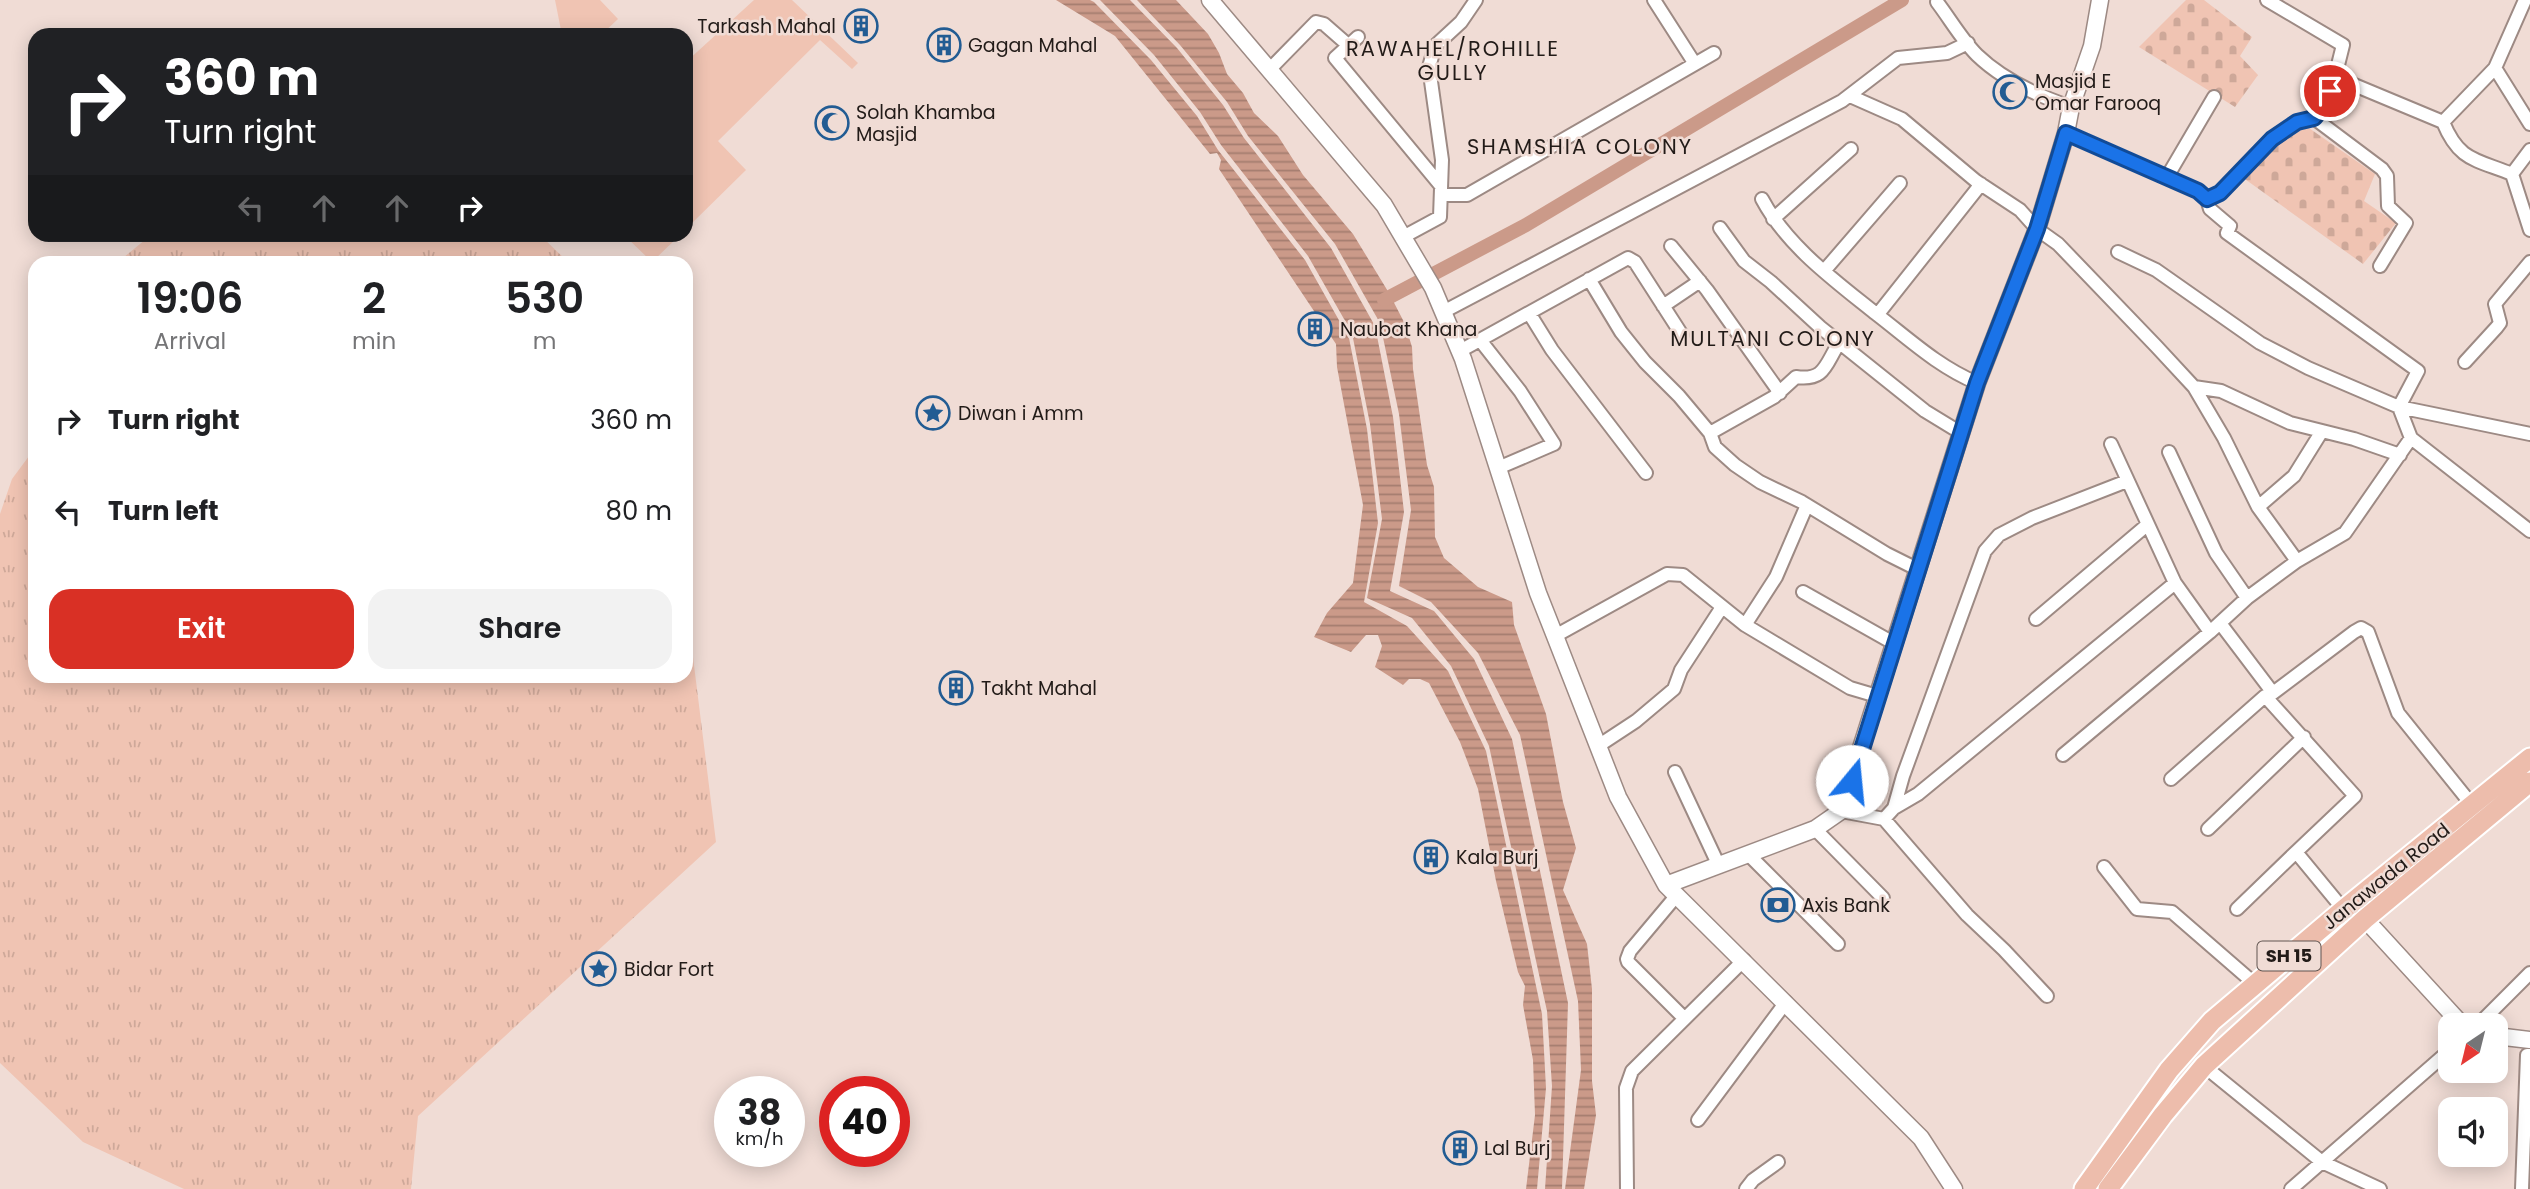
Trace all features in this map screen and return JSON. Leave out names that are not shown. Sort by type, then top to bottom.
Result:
[{"type":"main road","name":"Janawada Road","points":[[2084,1189],[2182,1054],[2213,1020],[2530,758]]},
{"type":"main road","name":"Janawada Road","points":[[2108,1189],[2163,1115],[2204,1066],[2361,922],[2530,782]]},
{"type":"street","points":[[1210,0],[1384,205],[1433,288],[1460,351],[1538,593],[1618,797],[1672,890],[1921,1138],[1954,1189]]},
{"type":"street","points":[[1406,242],[1440,217],[1443,160],[1429,67],[1435,46],[1461,22],[1476,0]]},
{"type":"street","points":[[1654,0],[1695,64]]},
{"type":"street","points":[[1684,1018],[1628,962],[1630,951],[1672,890],[1719,866],[1815,829],[1841,811],[1977,383],[2037,229],[2066,133],[2071,107],[2092,46],[2100,0]]},
{"type":"street","points":[[2207,199],[2220,193],[2272,139],[2297,122],[2314,118],[2325,105],[2335,77],[2343,45],[2267,0]]},
{"type":"street","points":[[2443,122],[2495,68],[2525,0]]},
{"type":"street","points":[[1937,2],[1975,53],[1999,72],[2042,97],[2071,107]]},
{"type":"street","points":[[1270,69],[1316,22],[1324,23],[1353,41],[1335,58],[1441,190],[1466,195],[1714,53]]},
{"type":"street","points":[[1443,312],[1850,96],[1898,58],[1947,53],[1968,43]]},
{"type":"street","points":[[2495,68],[2530,124]]},
{"type":"street","points":[[2335,77],[2443,122],[2451,141],[2460,153],[2512,174]]},
{"type":"street","points":[[1850,96],[1902,120],[1981,184],[2020,210],[2037,229],[2058,244],[2194,387],[2224,438],[2258,507],[2297,561]]},
{"type":"street","points":[[2167,177],[2214,97]]},
{"type":"street","points":[[2314,118],[2382,169],[2387,176],[2388,206],[2406,223],[2380,266]]},
{"type":"street","points":[[2066,133],[2198,191],[2207,199],[2210,209],[2230,226],[2227,233],[2418,370],[2399,407],[2411,438],[2530,531]]},
{"type":"street","points":[[1773,219],[1852,149]]},
{"type":"street","points":[[2512,174],[2530,150]]},
{"type":"street","points":[[2512,174],[2530,230]]},
{"type":"street","points":[[1824,271],[1900,183]]},
{"type":"street","points":[[1878,314],[1981,184]]},
{"type":"street","points":[[1762,199],[1773,219],[1824,271],[1945,368],[1977,383]]},
{"type":"street","points":[[1720,228],[1744,261],[1839,343],[1925,411],[1961,433]]},
{"type":"street","points":[[1671,246],[1700,281],[1780,393]]},
{"type":"street","points":[[2118,252],[2156,270],[2260,343],[2308,368],[2399,407],[2528,436]]},
{"type":"street","points":[[1460,351],[1628,258],[1635,262],[1682,335]]},
{"type":"street","points":[[2465,362],[2500,323],[2495,304],[2530,262]]},
{"type":"street","points":[[1590,279],[1621,332],[1710,433],[1716,447],[1735,465],[1760,482],[1807,505],[1887,554],[1919,570]]},
{"type":"street","points":[[1663,306],[1700,281]]},
{"type":"street","points":[[1529,313],[1552,350],[1646,473]]},
{"type":"street","points":[[1480,340],[1520,391],[1554,444],[1498,468]]},
{"type":"street","points":[[1710,433],[1780,393],[1796,377],[1811,379],[1819,376],[1839,343]]},
{"type":"street","points":[[2194,387],[2221,391],[2290,423],[2400,455]]},
{"type":"street","points":[[2258,507],[2294,476],[2322,431]]},
{"type":"street","points":[[2063,755],[2247,598],[2297,561],[2345,533],[2411,438]]},
{"type":"street","points":[[2110,444],[2175,583],[2355,796],[2237,909]]},
{"type":"street","points":[[2169,452],[2216,552],[2247,598]]},
{"type":"street","points":[[1894,808],[1903,776],[1985,551],[1998,535],[2032,518],[2127,481]]},
{"type":"street","points":[[1745,625],[1776,576],[1807,505]]},
{"type":"street","points":[[2036,619],[2147,525]]},
{"type":"street","points":[[1555,636],[1667,575],[1684,575],[1745,625],[1850,688],[1877,696]]},
{"type":"street","points":[[1884,819],[1894,808],[1918,794],[2175,583]]},
{"type":"street","points":[[1803,592],[1895,644]]},
{"type":"street","points":[[1598,746],[1636,721],[1674,689],[1681,670],[1722,607]]},
{"type":"street","points":[[2171,779],[2269,694],[2361,628],[2368,632],[2398,713],[2472,805]]},
{"type":"street","points":[[2208,829],[2304,737]]},
{"type":"street","points":[[1675,772],[1719,866]]},
{"type":"street","points":[[1841,811],[1884,819],[1967,915],[2047,996]]},
{"type":"street","points":[[1815,829],[1883,898]]},
{"type":"street","points":[[2296,852],[2343,910],[2361,922],[2450,1013]]},
{"type":"street","points":[[1749,855],[1838,944]]},
{"type":"street","points":[[2104,867],[2137,909],[2172,912],[2255,984]]},
{"type":"street","points":[[1627,1189],[1628,1080],[1639,1062],[1744,960]]},
{"type":"street","points":[[2490,1013],[2530,973]]},
{"type":"street","points":[[1698,1120],[1786,1002]]},
{"type":"street","points":[[2508,1037],[2530,1040]]},
{"type":"street","points":[[2522,1189],[2527,1055],[2530,1055]]},
{"type":"street","points":[[2291,1189],[2438,1060]]},
{"type":"street","points":[[2204,1066],[2322,1162],[2380,1189]]},
{"type":"street","points":[[1746,1189],[1753,1180],[1778,1162]]},
{"type":"green space","points":[[555,0],[600,0],[618,19],[608,28],[561,28]]},
{"type":"green space","points":[[754,0],[792,0],[858,63],[852,69],[820,40],[718,141],[746,170],[693,222],[693,56]]},
{"type":"green space","points":[[2186,0],[2204,0],[2252,37],[2240,56],[2258,75],[2235,107],[2139,47]]},
{"type":"green space","points":[[2306,126],[2375,174],[2364,201],[2396,223],[2363,264],[2242,177],[2276,144]]},
{"type":"green space","points":[[142,242],[547,242],[562,256],[125,256]]},
{"type":"green space","points":[[631,242],[673,242],[658,256],[646,256]]},
{"type":"green space","points":[[28,457],[28,683],[693,683],[693,657],[716,842],[418,1116],[411,1189],[184,1189],[83,1142],[0,1063],[0,514],[12,479]]},
{"type":"shaded area","points":[[1056,0],[1094,2],[1151,60],[1197,116],[1218,150],[1305,260],[1349,338],[1367,429],[1378,523],[1364,602],[1407,626],[1448,671],[1486,751],[1542,1014],[1546,1088],[1537,1189],[1526,1189],[1535,1115],[1533,1060],[1523,1005],[1525,986],[1518,972],[1496,881],[1478,789],[1460,742],[1429,683],[1420,679],[1409,679],[1403,685],[1375,667],[1382,646],[1378,635],[1366,635],[1351,652],[1314,637],[1327,613],[1353,583],[1363,505],[1337,367],[1336,344],[1219,169],[1221,160],[1217,153],[1210,154],[1115,36]]},
{"type":"shaded area","points":[[1100,0],[1130,0],[1177,48],[1331,248],[1375,326],[1393,417],[1404,512],[1390,591],[1434,611],[1474,659],[1512,739],[1568,1003],[1562,1189],[1545,1189],[1552,1086],[1547,1011],[1489,746],[1451,666],[1412,618],[1367,598],[1382,519],[1370,424],[1352,333],[1308,256],[1221,145],[1200,112],[1154,55]]},
{"type":"shaded area","points":[[1137,0],[1176,0],[1208,34],[1227,74],[1243,93],[1254,113],[1278,136],[1303,175],[1353,234],[1389,293],[1405,324],[1412,347],[1427,465],[1434,487],[1435,537],[1444,558],[1478,587],[1512,602],[1514,625],[1546,714],[1563,802],[1576,848],[1563,890],[1587,944],[1592,989],[1592,1081],[1596,1115],[1584,1189],[1565,1189],[1581,1070],[1578,1001],[1520,735],[1478,653],[1431,602],[1399,586],[1411,510],[1399,414],[1380,323],[1335,244],[1248,136],[1227,102],[1180,45]]},
{"type":"waterway","points":[[1384,300],[1526,225],[1902,0]]},
{"type":"place","name":"Tarkash Mahal","points":[[861,26]]},
{"type":"place","name":"Gagan Mahal","points":[[944,45]]},
{"type":"place","name":"Masjid E Omar Farooq","points":[[2010,92]]},
{"type":"place","name":"Solah Khamba Masjid","points":[[832,123]]},
{"type":"place","name":"Naubat Khana","points":[[1315,329]]},
{"type":"place","name":"Diwan i Amm","points":[[933,413]]},
{"type":"place","name":"Takht Mahal","points":[[956,688]]},
{"type":"place","name":"Kala Burj","points":[[1431,857]]},
{"type":"place","name":"Axis Bank","points":[[1778,905]]},
{"type":"place","name":"Bidar Fort","points":[[599,969]]},
{"type":"place","name":"Lal Burj","points":[[1460,1148]]},
{"type":"district","name":"RAWAHEL/ROHILLE GULLY","points":[[1453,61]]},
{"type":"district","name":"SHAMSHIA COLONY","points":[[1580,147]]},
{"type":"district","name":"MULTANI COLONY","points":[[1773,339]]},
{"type":"route","points":[[1852,781],[1977,383],[2037,229],[2066,133],[2198,191],[2207,199],[2220,193],[2272,139],[2297,122],[2314,118],[2325,105],[2330,91]]}]
